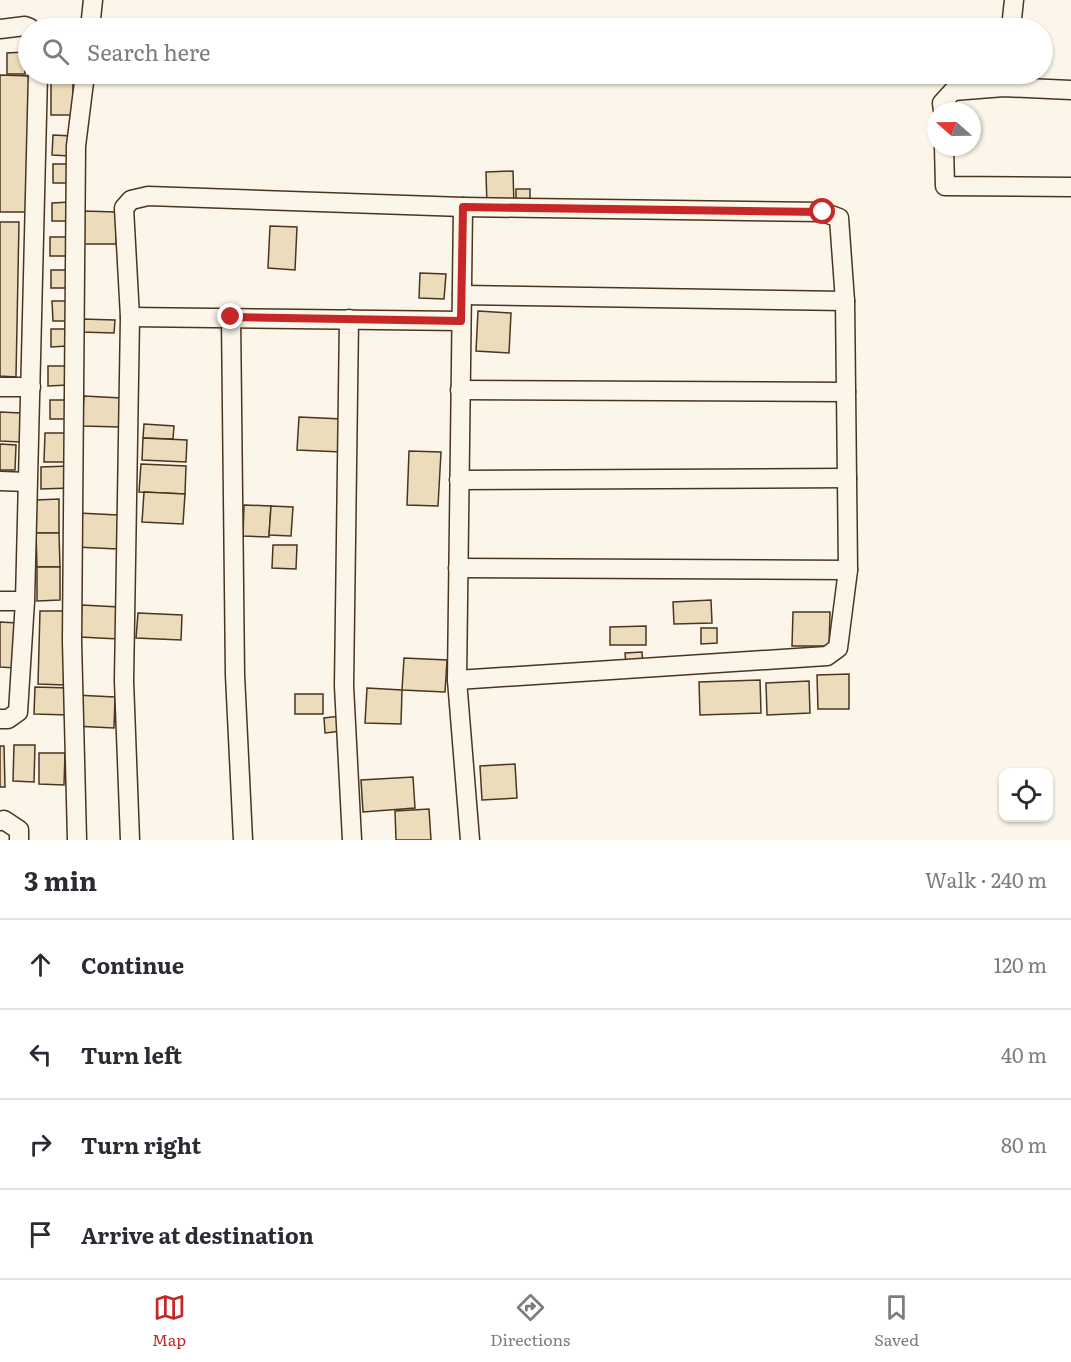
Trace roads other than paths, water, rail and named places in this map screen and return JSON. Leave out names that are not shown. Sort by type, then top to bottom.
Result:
[{"type":"street","points":[[91,18],[93,0]]},
{"type":"street","points":[[1012,18],[1014,0]]},
{"type":"street","points":[[0,29],[18,27]]},
{"type":"street","points":[[0,719],[8,719],[18,712],[25,601],[38,84]]},
{"type":"street","points":[[77,840],[72,570],[76,146],[84,84]]},
{"type":"street","points":[[943,102],[953,91],[986,84]]},
{"type":"street","points":[[1031,84],[1071,90]]},
{"type":"street","points":[[944,156],[945,186],[1071,187]]},
{"type":"street","points":[[130,840],[124,681],[130,317],[124,208],[131,200],[148,196],[463,207],[823,212],[838,218],[845,301],[848,570],[838,648],[827,656],[457,680]]},
{"type":"street","points":[[463,207],[457,680],[470,840]]},
{"type":"street","points":[[462,295],[845,301]]},
{"type":"street","points":[[130,317],[461,321]]},
{"type":"street","points":[[231,317],[235,675],[243,840]]},
{"type":"street","points":[[349,319],[344,686],[352,840]]},
{"type":"street","points":[[0,387],[31,387]]},
{"type":"street","points":[[460,390],[846,392]]},
{"type":"street","points":[[459,480],[847,478]]},
{"type":"street","points":[[0,481],[27,482]]},
{"type":"street","points":[[458,568],[848,570]]},
{"type":"street","points":[[0,601],[25,601]]},
{"type":"street","points":[[0,821],[4,820],[19,830],[20,840]]}]
